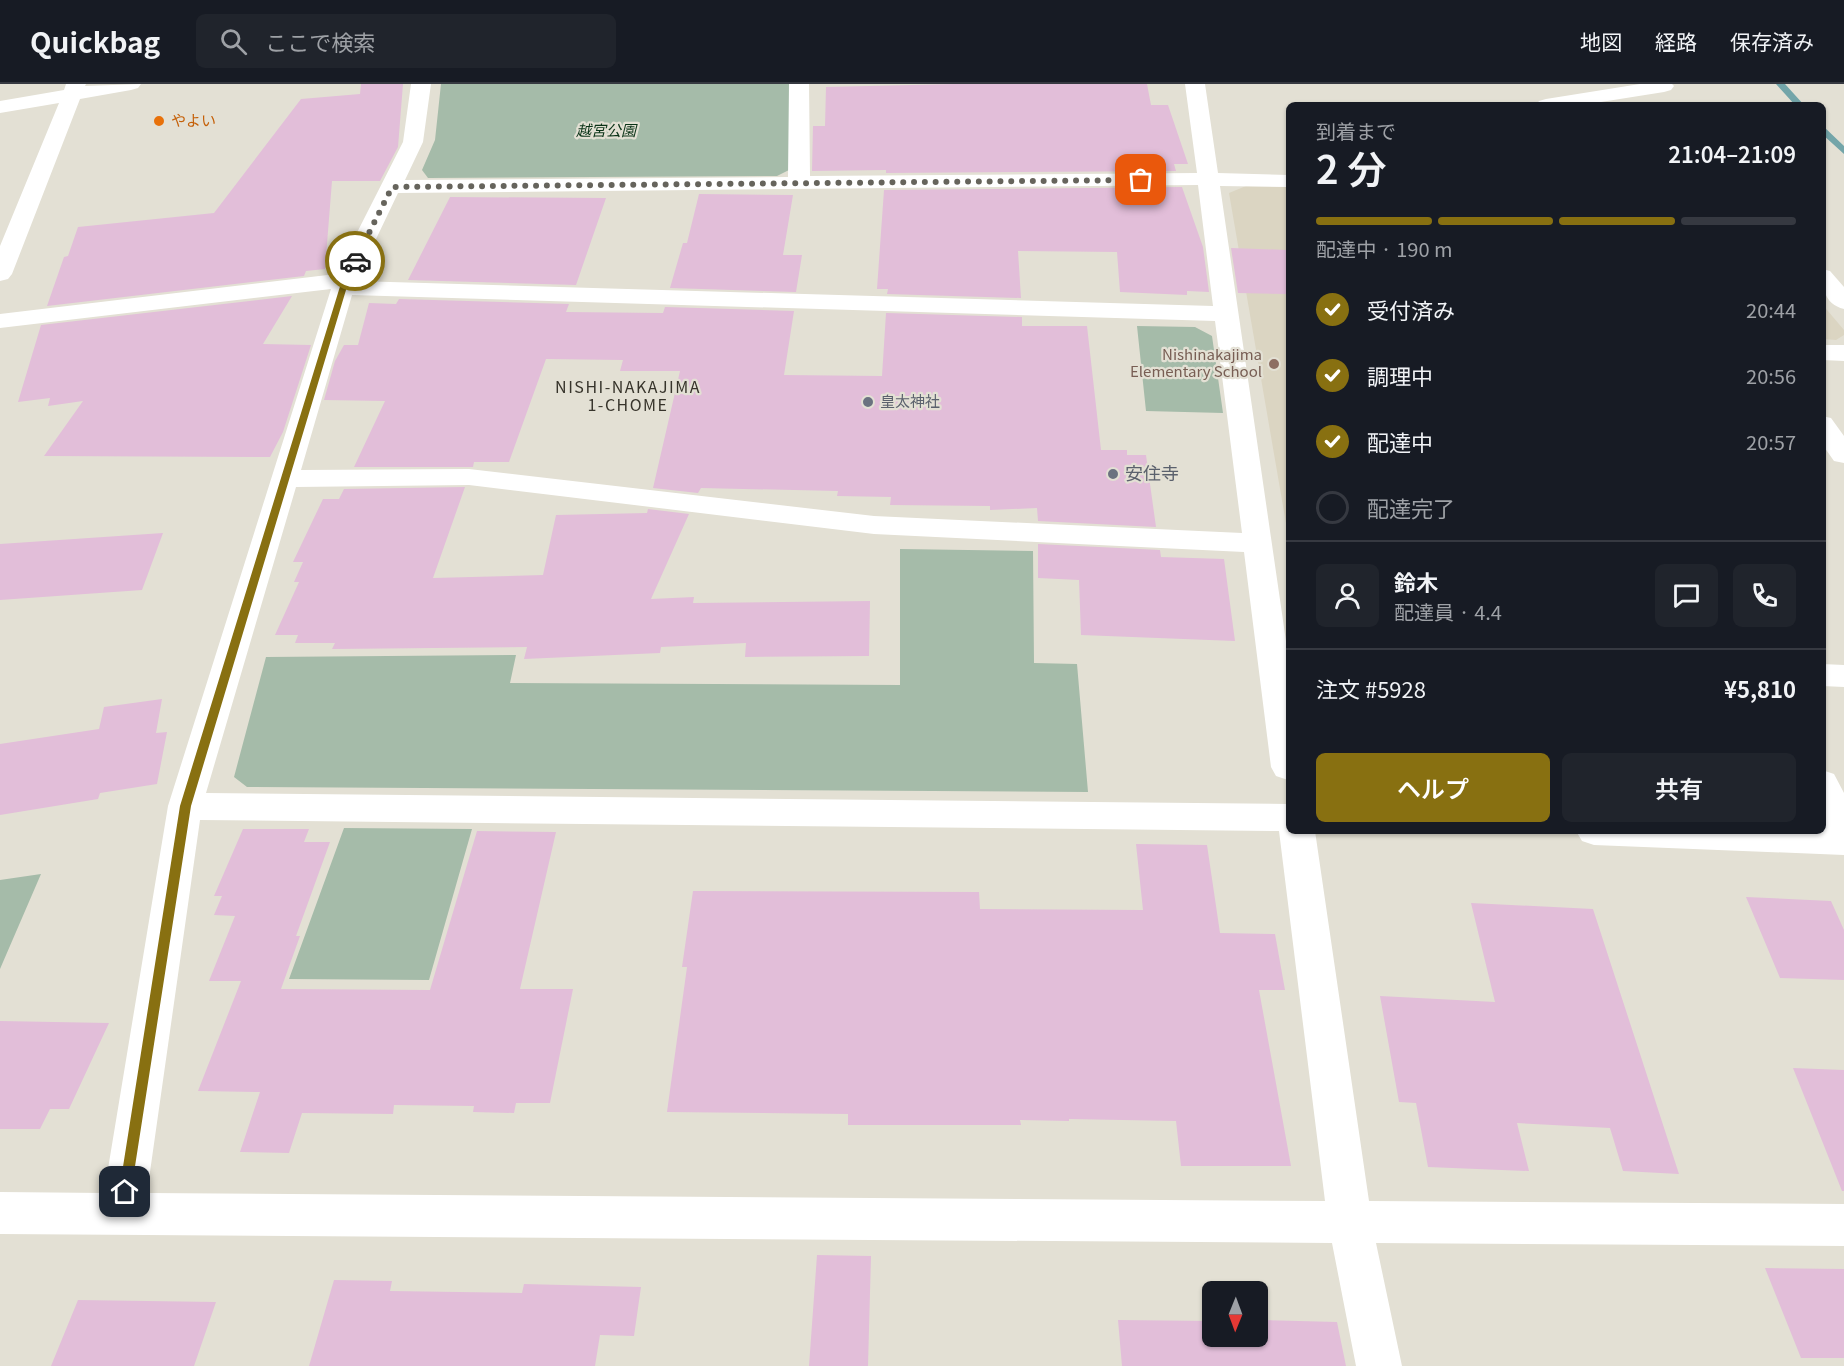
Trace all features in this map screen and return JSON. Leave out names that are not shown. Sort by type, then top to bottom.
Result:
[{"type":"street","points":[[0,107],[73,90],[131,84]]},
{"type":"street","points":[[122,1215],[185,806],[344,284],[412,142],[421,84]]},
{"type":"street","points":[[799,84],[799,183]]},
{"type":"street","points":[[1195,84],[1286,752]]},
{"type":"street","points":[[0,274],[73,90]]},
{"type":"street","points":[[1570,102],[1667,90]]},
{"type":"street","points":[[392,187],[1209,179],[1282,176]]},
{"type":"street","points":[[1826,271],[1844,271]]},
{"type":"street","points":[[1826,281],[1844,302]]},
{"type":"street","points":[[0,321],[344,284],[1227,314]]},
{"type":"street","points":[[1826,352],[1844,353]]},
{"type":"street","points":[[1826,418],[1844,420]]},
{"type":"street","points":[[1826,430],[1844,455]]},
{"type":"street","points":[[284,479],[469,477],[874,525],[1258,543]]},
{"type":"street","points":[[1826,675],[1844,676]]},
{"type":"street","points":[[1826,792],[1844,830]]},
{"type":"street","points":[[185,806],[1286,818]]},
{"type":"street","points":[[1297,834],[1350,1222],[1379,1366]]},
{"type":"street","points":[[1669,834],[1844,841]]},
{"type":"street","points":[[0,1213],[1844,1225]]},
{"type":"shaded area","name":"Nishinakajima Elementary School","points":[[1246,186],[1286,187],[1286,523],[1229,193]]},
{"type":"shaded area","points":[[1826,309],[1844,330],[1844,335],[1836,340],[1826,339]]},
{"type":"green space","name":"越宮公園","points":[[441,84],[791,84],[791,169],[777,176],[428,178],[422,170],[435,140]]},
{"type":"green space","points":[[1137,326],[1195,327],[1212,336],[1223,413],[1146,411]]},
{"type":"green space","points":[[900,549],[1033,551],[1034,663],[1077,664],[1088,792],[247,787],[234,777],[266,657],[516,655],[510,683],[900,685]]},
{"type":"green space","points":[[344,828],[472,829],[429,980],[289,979]]},
{"type":"green space","points":[[41,874],[0,969],[0,880]]},
{"type":"building","points":[[361,84],[403,84],[398,147],[380,181],[332,181],[325,269],[306,271],[304,276],[47,306],[64,257],[68,256],[78,227],[214,213],[301,99],[360,94]]},
{"type":"building","points":[[954,84],[1147,84],[1151,105],[1168,105],[1188,164],[1174,164],[1176,171],[886,173],[886,170],[812,171],[813,126],[825,126],[826,87]]},
{"type":"building","points":[[1182,187],[1203,247],[1209,292],[1187,291],[1187,295],[1120,292],[1117,252],[1018,251],[1021,298],[887,294],[888,289],[877,289],[884,190]]},
{"type":"building","points":[[699,194],[793,195],[783,255],[802,255],[796,292],[670,288],[683,243],[687,243]]},
{"type":"building","points":[[450,197],[606,198],[576,285],[408,280]]},
{"type":"building","points":[[1231,248],[1286,250],[1286,294],[1238,293]]},
{"type":"building","points":[[292,296],[263,344],[311,345],[283,432],[270,457],[44,456],[83,401],[48,406],[50,398],[18,402],[41,325]]},
{"type":"building","points":[[399,299],[569,304],[566,312],[663,313],[665,307],[794,311],[784,375],[882,376],[886,313],[1022,317],[1022,326],[1087,326],[1101,450],[1127,450],[1127,455],[1146,455],[1156,527],[1038,521],[1037,508],[990,510],[990,506],[890,505],[891,497],[837,496],[838,491],[701,488],[698,493],[653,488],[680,371],[620,371],[623,360],[546,359],[509,462],[474,462],[473,467],[354,467],[385,401],[324,400],[335,361],[344,345],[358,345],[369,303],[396,304]]},
{"type":"building","points":[[465,487],[433,578],[543,575],[556,515],[647,513],[648,509],[689,514],[651,599],[694,597],[693,603],[870,601],[869,656],[745,657],[746,643],[661,647],[660,653],[524,659],[527,647],[332,649],[335,643],[295,643],[298,635],[275,635],[299,582],[294,582],[303,562],[293,562],[323,499],[339,499],[344,489]]},
{"type":"building","points":[[163,533],[142,590],[0,600],[0,544]]},
{"type":"building","points":[[1038,544],[1160,550],[1161,557],[1224,559],[1235,641],[1081,635],[1079,580],[1038,578]]},
{"type":"building","points":[[162,699],[156,733],[167,732],[157,784],[100,793],[98,799],[0,815],[0,744],[99,729],[104,707]]},
{"type":"building","points":[[243,829],[309,829],[304,842],[330,842],[296,936],[300,936],[281,989],[430,990],[477,831],[556,832],[520,989],[573,989],[550,1103],[516,1103],[514,1113],[473,1112],[474,1106],[394,1105],[393,1114],[302,1113],[289,1153],[240,1152],[260,1092],[198,1091],[241,981],[209,981],[235,916],[214,915],[222,896],[214,896]]},
{"type":"building","points":[[1136,844],[1207,845],[1220,933],[1275,934],[1285,990],[1259,990],[1291,1166],[1181,1166],[1176,1121],[1069,1119],[1069,1121],[1020,1120],[1021,1125],[848,1125],[848,1114],[667,1112],[687,967],[682,967],[693,891],[979,892],[980,909],[1143,910]]},
{"type":"building","points":[[1746,897],[1831,901],[1844,930],[1844,980],[1780,978]]},
{"type":"building","points":[[1471,903],[1593,909],[1679,1174],[1623,1171],[1610,1128],[1517,1123],[1529,1171],[1428,1167],[1416,1103],[1399,1102],[1380,996],[1495,1002]]},
{"type":"building","points":[[0,1021],[109,1023],[69,1109],[50,1109],[40,1129],[0,1129]]},
{"type":"building","points":[[1793,1068],[1844,1070],[1844,1191],[1842,1191]]},
{"type":"building","points":[[817,1255],[871,1256],[868,1366],[809,1366]]},
{"type":"building","points":[[1765,1268],[1844,1269],[1844,1358],[1801,1358]]},
{"type":"building","points":[[334,1280],[392,1281],[390,1291],[522,1293],[524,1284],[641,1287],[634,1336],[600,1335],[595,1366],[309,1366]]},
{"type":"building","points":[[78,1300],[216,1302],[194,1366],[51,1366]]},
{"type":"building","points":[[1118,1320],[1202,1321],[1202,1347],[1268,1347],[1268,1320],[1337,1322],[1346,1366],[1122,1366]]},
{"type":"waterway","points":[[1780,84],[1797,102]]},
{"type":"waterway","points":[[1826,132],[1844,151]]},
{"type":"way so far","points":[[355,261],[392,187],[1141,180]]},
{"type":"place","name":"やよい","points":[[159,121]]},
{"type":"place","name":"Nishinakajima Elementary School","points":[[1274,364]]},
{"type":"place","name":"皇太神社","points":[[868,402]]},
{"type":"place","name":"安住寺","points":[[1113,474]]},
{"type":"district","name":"NISHI-NAKAJIMA 1-CHOME","points":[[628,396]]},
{"type":"route","points":[[125,1192],[185,806],[345,280],[355,261]]}]
